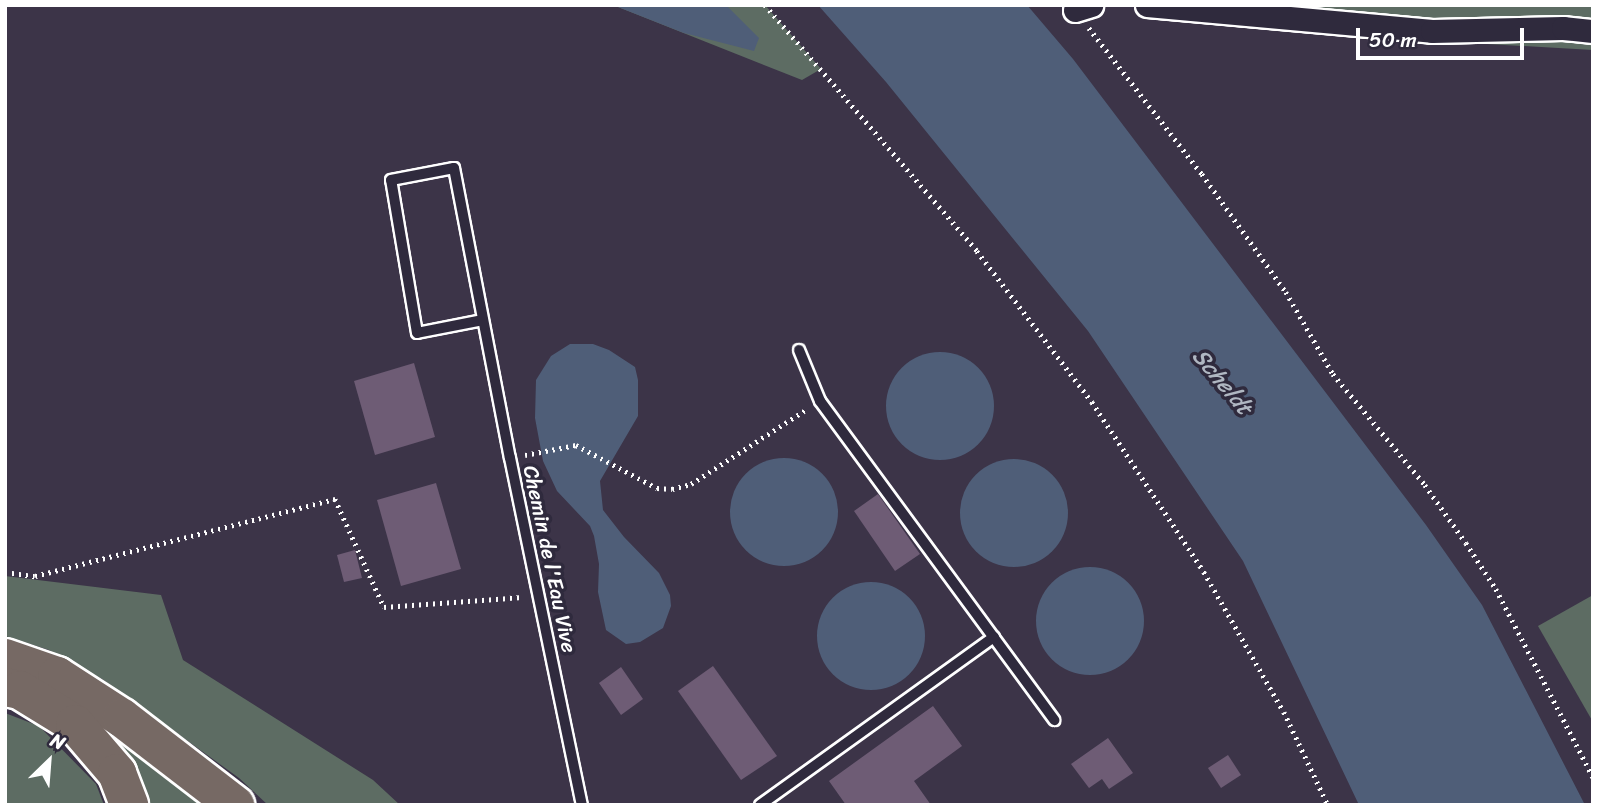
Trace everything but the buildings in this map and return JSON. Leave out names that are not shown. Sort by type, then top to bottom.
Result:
[{"type":"highway","points":[[5,658],[57,676],[133,726],[235,805]]},
{"type":"highway","points":[[5,687],[20,690],[75,724],[117,773],[129,805]]},
{"type":"street","points":[[1147,5],[1432,31],[1563,28],[1593,31]]},
{"type":"lane","name":"Chemin de l'Eau Vive","points":[[482,320],[417,334],[391,180],[454,168],[537,596],[582,805]]},
{"type":"lane","points":[[799,350],[820,401],[1054,720]]},
{"type":"lane","points":[[760,805],[994,637]]},
{"type":"path","points":[[765,5],[977,251],[1092,402],[1204,572],[1284,712],[1328,805]]},
{"type":"path","points":[[1102,45],[1202,174],[1286,292],[1333,374],[1425,485],[1466,542],[1496,589],[1593,777]]},
{"type":"path","points":[[530,454],[576,445],[657,488],[672,489],[691,484],[820,401]]},
{"type":"path","points":[[5,572],[35,576],[335,499],[384,607],[537,596]]},
{"type":"green space","points":[[613,5],[765,5],[821,69],[802,80]]},
{"type":"green space","points":[[1167,5],[1593,5],[1593,50],[1399,39]]},
{"type":"green space","points":[[5,576],[161,595],[183,660],[373,780],[400,805],[268,805],[239,778],[102,679],[49,650],[5,636]]},
{"type":"green space","points":[[1593,595],[1593,722],[1538,626]]},
{"type":"green space","points":[[34,679],[217,805],[143,805]]},
{"type":"green space","points":[[5,713],[39,726],[96,784],[104,805],[5,805]]},
{"type":"water","points":[[613,5],[726,5],[759,38],[754,51],[684,33]]},
{"type":"water","name":"Scheldt","points":[[818,5],[1027,5],[1073,59],[1426,525],[1482,605],[1585,805],[1359,805],[1243,561],[1088,331],[886,82]]},
{"type":"water","points":[[570,344],[593,344],[609,350],[635,367],[638,380],[638,416],[600,481],[603,510],[624,537],[659,573],[670,595],[671,606],[663,628],[640,642],[626,644],[606,630],[598,592],[599,564],[594,536],[590,526],[557,491],[543,461],[535,418],[536,380],[551,356]]},
{"type":"water","points":[[940,352],[961,356],[978,368],[990,385],[994,406],[990,427],[978,444],[961,456],[940,460],[919,456],[902,444],[890,427],[886,406],[890,385],[902,368],[919,356]]},
{"type":"water","points":[[784,458],[805,462],[822,474],[834,491],[838,512],[834,533],[822,550],[805,562],[784,566],[763,562],[746,550],[734,533],[730,512],[734,491],[746,474],[763,462]]},
{"type":"water","points":[[1014,459],[1035,463],[1052,475],[1064,492],[1068,513],[1064,534],[1052,551],[1035,563],[1014,567],[993,563],[976,551],[964,534],[960,513],[964,492],[976,475],[993,463]]},
{"type":"water","points":[[1090,567],[1111,571],[1128,583],[1140,600],[1144,621],[1140,642],[1128,659],[1111,671],[1090,675],[1069,671],[1052,659],[1040,642],[1036,621],[1040,600],[1052,583],[1069,571]]},
{"type":"water","points":[[871,582],[892,586],[909,598],[921,615],[925,636],[921,657],[909,674],[892,686],[871,690],[850,686],[833,674],[821,657],[817,636],[821,615],[833,598],[850,586]]}]
